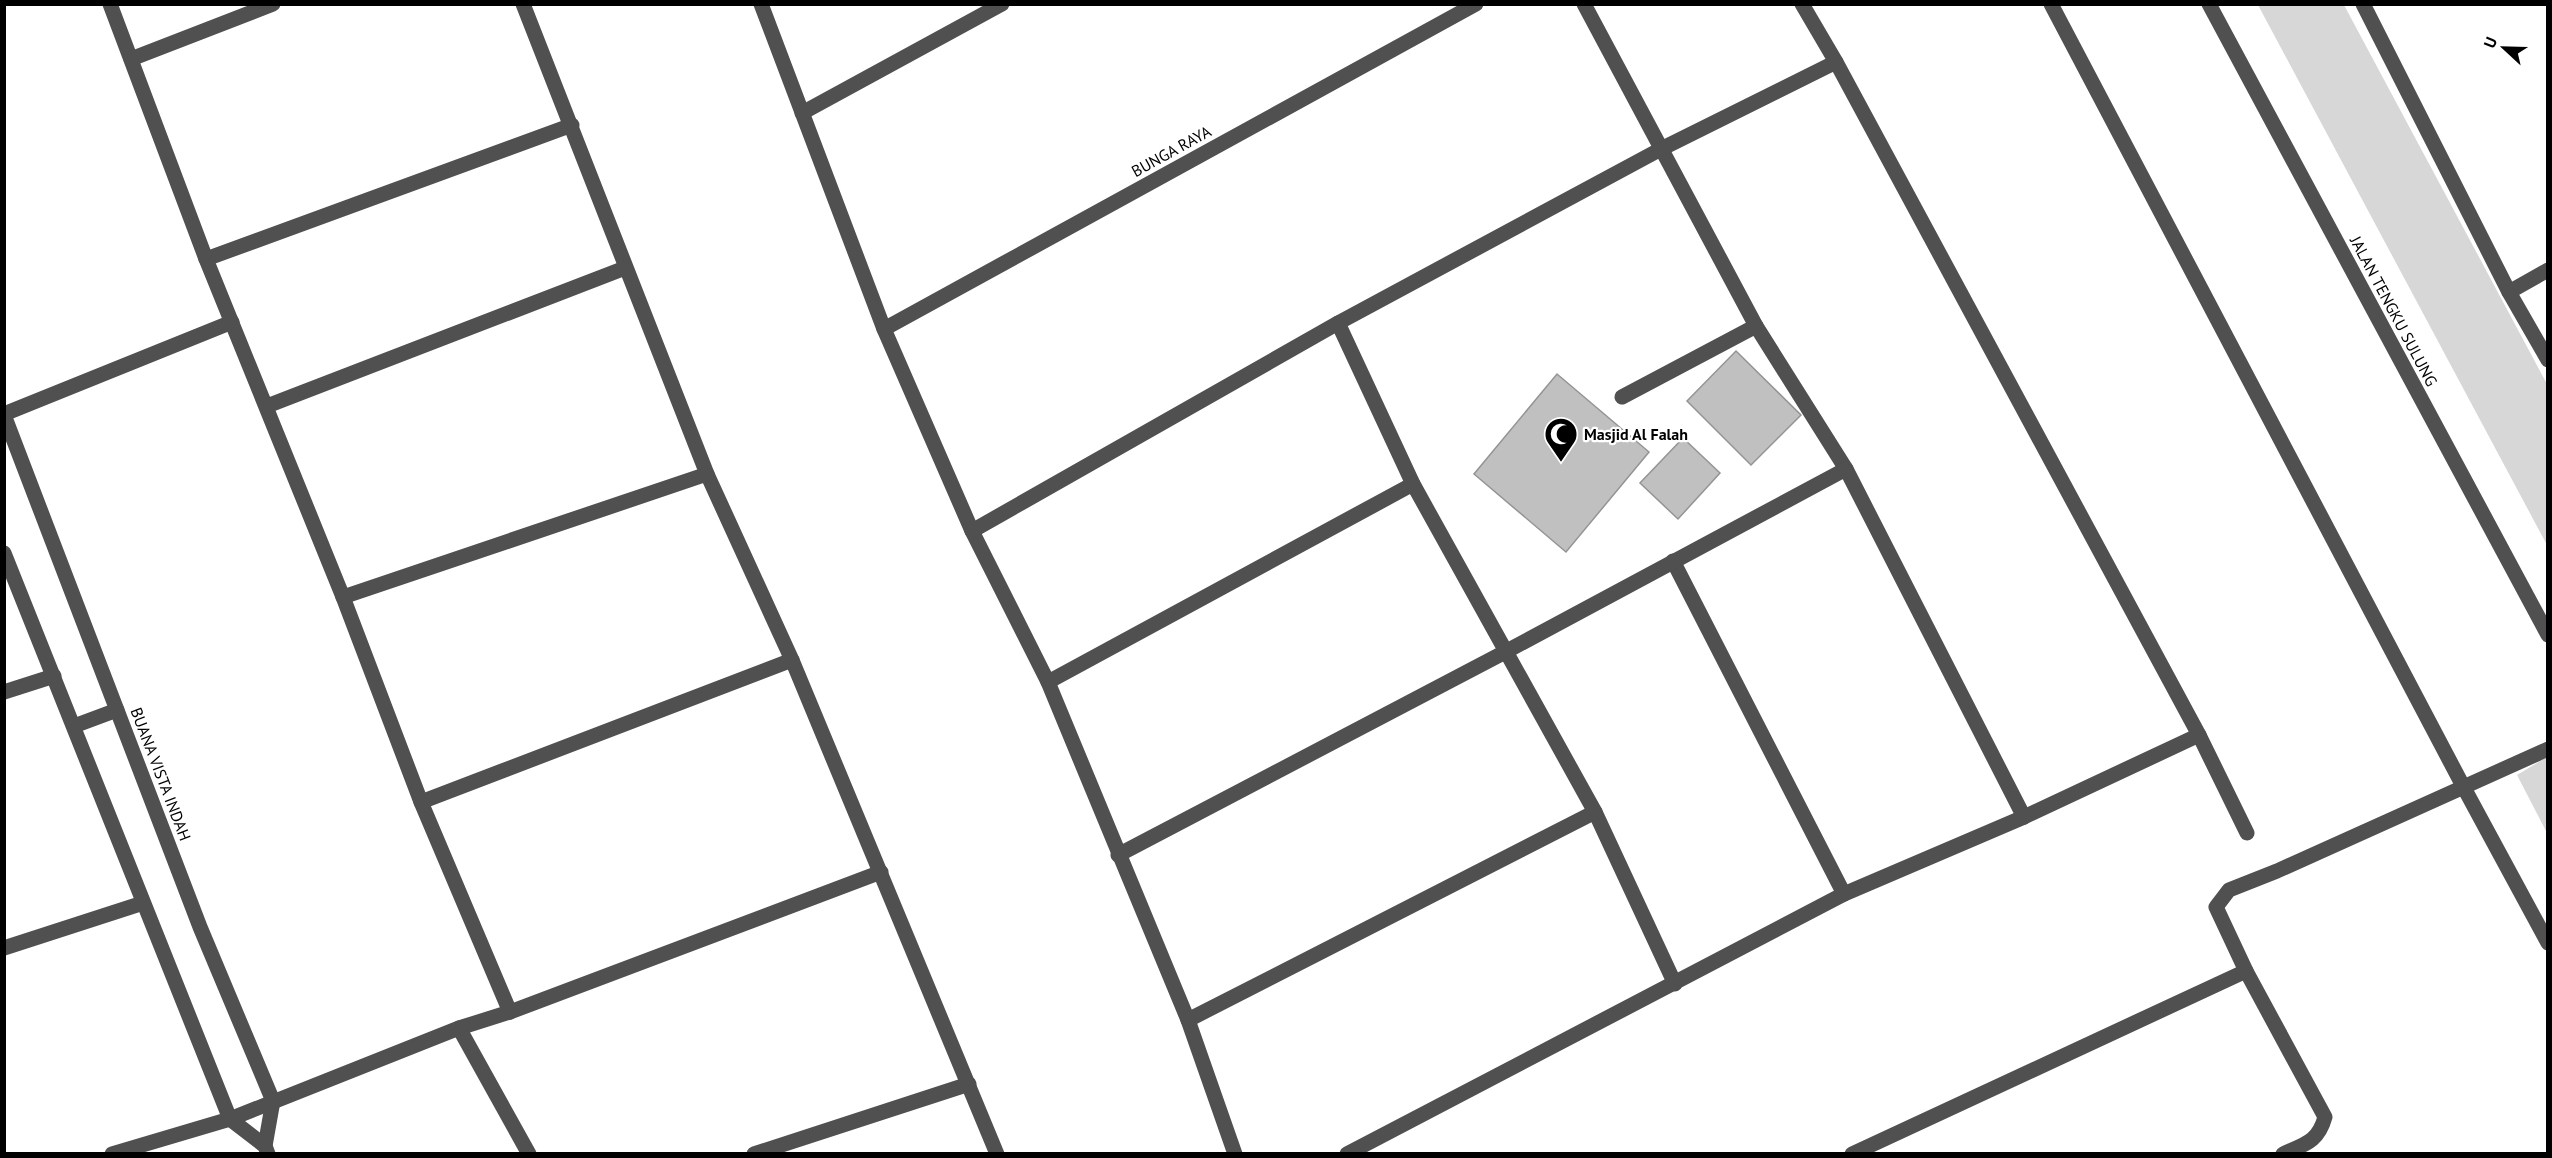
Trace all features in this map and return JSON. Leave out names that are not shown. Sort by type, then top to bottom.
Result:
[{"type":"street","points":[[110,4],[206,259],[343,597],[421,802],[510,1012]]},
{"type":"street","points":[[132,59],[273,4]]},
{"type":"street","points":[[523,4],[708,474],[792,660],[997,1154]]},
{"type":"street","points":[[761,4],[884,329],[972,531],[1048,682],[1188,1020],[1235,1154]]},
{"type":"street","points":[[802,113],[1002,4]]},
{"type":"street","name":"BUNGA RAYA","points":[[884,329],[1476,4]]},
{"type":"street","points":[[1584,4],[1756,326],[1846,469],[2024,817]]},
{"type":"street","points":[[1802,4],[1836,62],[2199,735],[2247,833]]},
{"type":"street","points":[[2051,4],[2547,943]]},
{"type":"street","name":"JALAN TENGKU SULUNG","points":[[2209,4],[2547,635]]},
{"type":"street","points":[[2363,4],[2509,291],[2547,360]]},
{"type":"street","points":[[972,531],[1338,323],[1661,149],[1836,62]]},
{"type":"street","points":[[206,259],[572,125]]},
{"type":"street","points":[[267,406],[625,268]]},
{"type":"street","points":[[2509,291],[2547,270]]},
{"type":"street","points":[[4,415],[232,322]]},
{"type":"street","points":[[1338,323],[1413,484],[1595,812],[1675,984]]},
{"type":"street","points":[[1622,397],[1756,326]]},
{"type":"street","name":"BUANA VISTA INDAH","points":[[4,415],[200,927],[273,1101]]},
{"type":"street","points":[[1118,855],[1507,651],[1846,469]]},
{"type":"street","points":[[343,597],[708,474]]},
{"type":"street","points":[[1048,682],[1413,484]]},
{"type":"street","points":[[4,553],[230,1119],[267,1150]]},
{"type":"street","points":[[1673,561],[1844,894]]},
{"type":"street","points":[[421,802],[792,660]]},
{"type":"street","points":[[4,692],[54,676]]},
{"type":"street","points":[[74,726],[117,710]]},
{"type":"street","points":[[1347,1154],[1844,894],[2024,817],[2199,735]]},
{"type":"street","points":[[2283,1154],[2313,1140],[2325,1117],[2246,971],[2216,907],[2229,890],[2277,871],[2547,749]]},
{"type":"street","points":[[1188,1020],[1595,812]]},
{"type":"street","points":[[112,1154],[230,1119],[459,1028],[510,1012],[881,872]]},
{"type":"street","points":[[4,948],[143,903]]},
{"type":"street","points":[[1852,1154],[2246,971]]},
{"type":"street","points":[[459,1028],[529,1154]]},
{"type":"street","points":[[754,1154],[969,1084]]},
{"type":"street","points":[[267,1150],[273,1101]]},
{"type":"shaded area","points":[[2258,5],[2344,5],[2547,384],[2547,545]]},
{"type":"shaded area","points":[[2547,757],[2547,833],[2517,775]]},
{"type":"building","points":[[1736,351],[1801,415],[1751,465],[1687,401]]},
{"type":"building","name":"Masjid Al Falah","points":[[1557,374],[1649,452],[1566,552],[1474,474]]},
{"type":"building","points":[[1683,438],[1720,473],[1678,519],[1640,483]]},
{"type":"place","name":"Masjid Al Falah","points":[[1561,463]]}]
